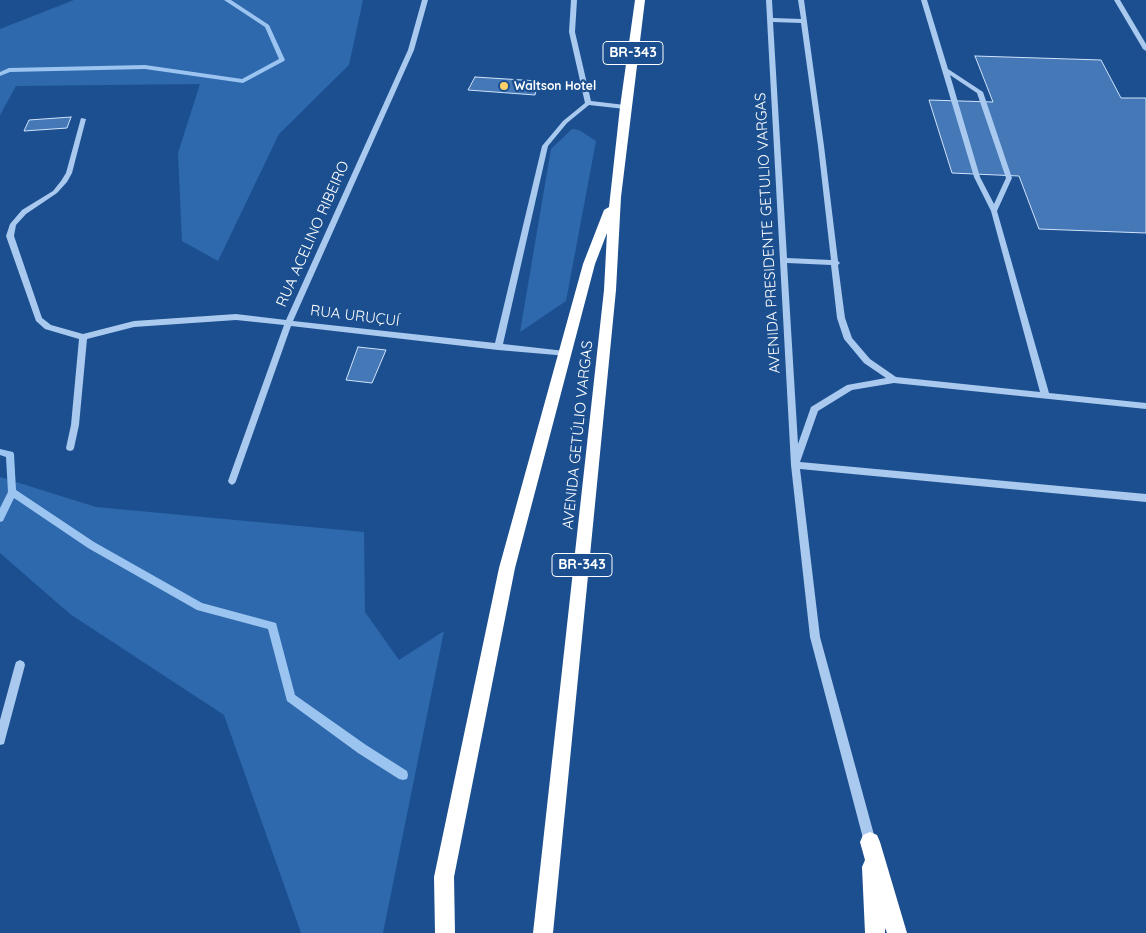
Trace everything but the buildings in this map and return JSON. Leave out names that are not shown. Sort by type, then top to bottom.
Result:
[{"type":"highway","name":"AVENIDA GETÚLIO VARGAS","points":[[543,933],[610,290],[615,197],[640,0]]},
{"type":"highway","points":[[444,933],[444,876],[507,568],[589,264],[615,197]]},
{"type":"highway","points":[[870,842],[875,933]]},
{"type":"highway","points":[[870,842],[897,933]]},
{"type":"street","name":"RUA ACELINO RIBEIRO","points":[[232,481],[289,322],[411,50],[425,0]]},
{"type":"street","points":[[574,0],[572,32],[588,102]]},
{"type":"street","name":"AVENIDA PRESIDENTE GETULIO VARGAS","points":[[769,0],[795,465],[815,637],[870,842]]},
{"type":"street","points":[[801,0],[836,263],[841,318],[848,339],[866,361],[894,380]]},
{"type":"street","points":[[924,0],[977,177],[994,211],[1045,395]]},
{"type":"street","points":[[1117,0],[1146,50]]},
{"type":"street","points":[[770,20],[804,21]]},
{"type":"street","points":[[945,70],[980,92],[1009,178],[994,211]]},
{"type":"street","points":[[498,347],[545,146],[565,122],[588,102],[625,107]]},
{"type":"street","points":[[70,448],[75,424],[83,337],[48,327],[39,319],[10,236],[13,224],[24,212],[55,192],[64,182],[69,173],[83,119]]},
{"type":"street","points":[[784,260],[836,263]]},
{"type":"street","name":"RUA URUÇUÍ","points":[[83,337],[134,324],[236,317],[565,354]]},
{"type":"street","points":[[1146,406],[894,380],[850,387],[814,408],[795,465],[1146,498]]},
{"type":"street","points":[[0,740],[20,665]]},
{"type":"shaded area","points":[[74,0],[363,0],[349,65],[279,134],[218,261],[182,241],[178,153],[200,84],[16,86],[0,115],[0,29]]},
{"type":"shaded area","points":[[572,129],[579,130],[596,141],[566,301],[520,332],[551,149]]},
{"type":"shaded area","points":[[0,477],[96,507],[364,532],[365,612],[399,660],[444,631],[383,933],[301,933],[224,715],[70,614],[0,553]]},
{"type":"waterway","points":[[0,74],[9,70],[145,67],[243,81],[282,60],[267,26],[227,0]]},
{"type":"waterway","points":[[0,452],[10,454],[12,492]]},
{"type":"waterway","points":[[0,518],[12,492]]},
{"type":"waterway","points":[[12,492],[91,545],[200,607],[272,626],[291,698],[362,749],[403,775]]},
{"type":"place","name":"Waltson Hotel","points":[[504,86]]}]
